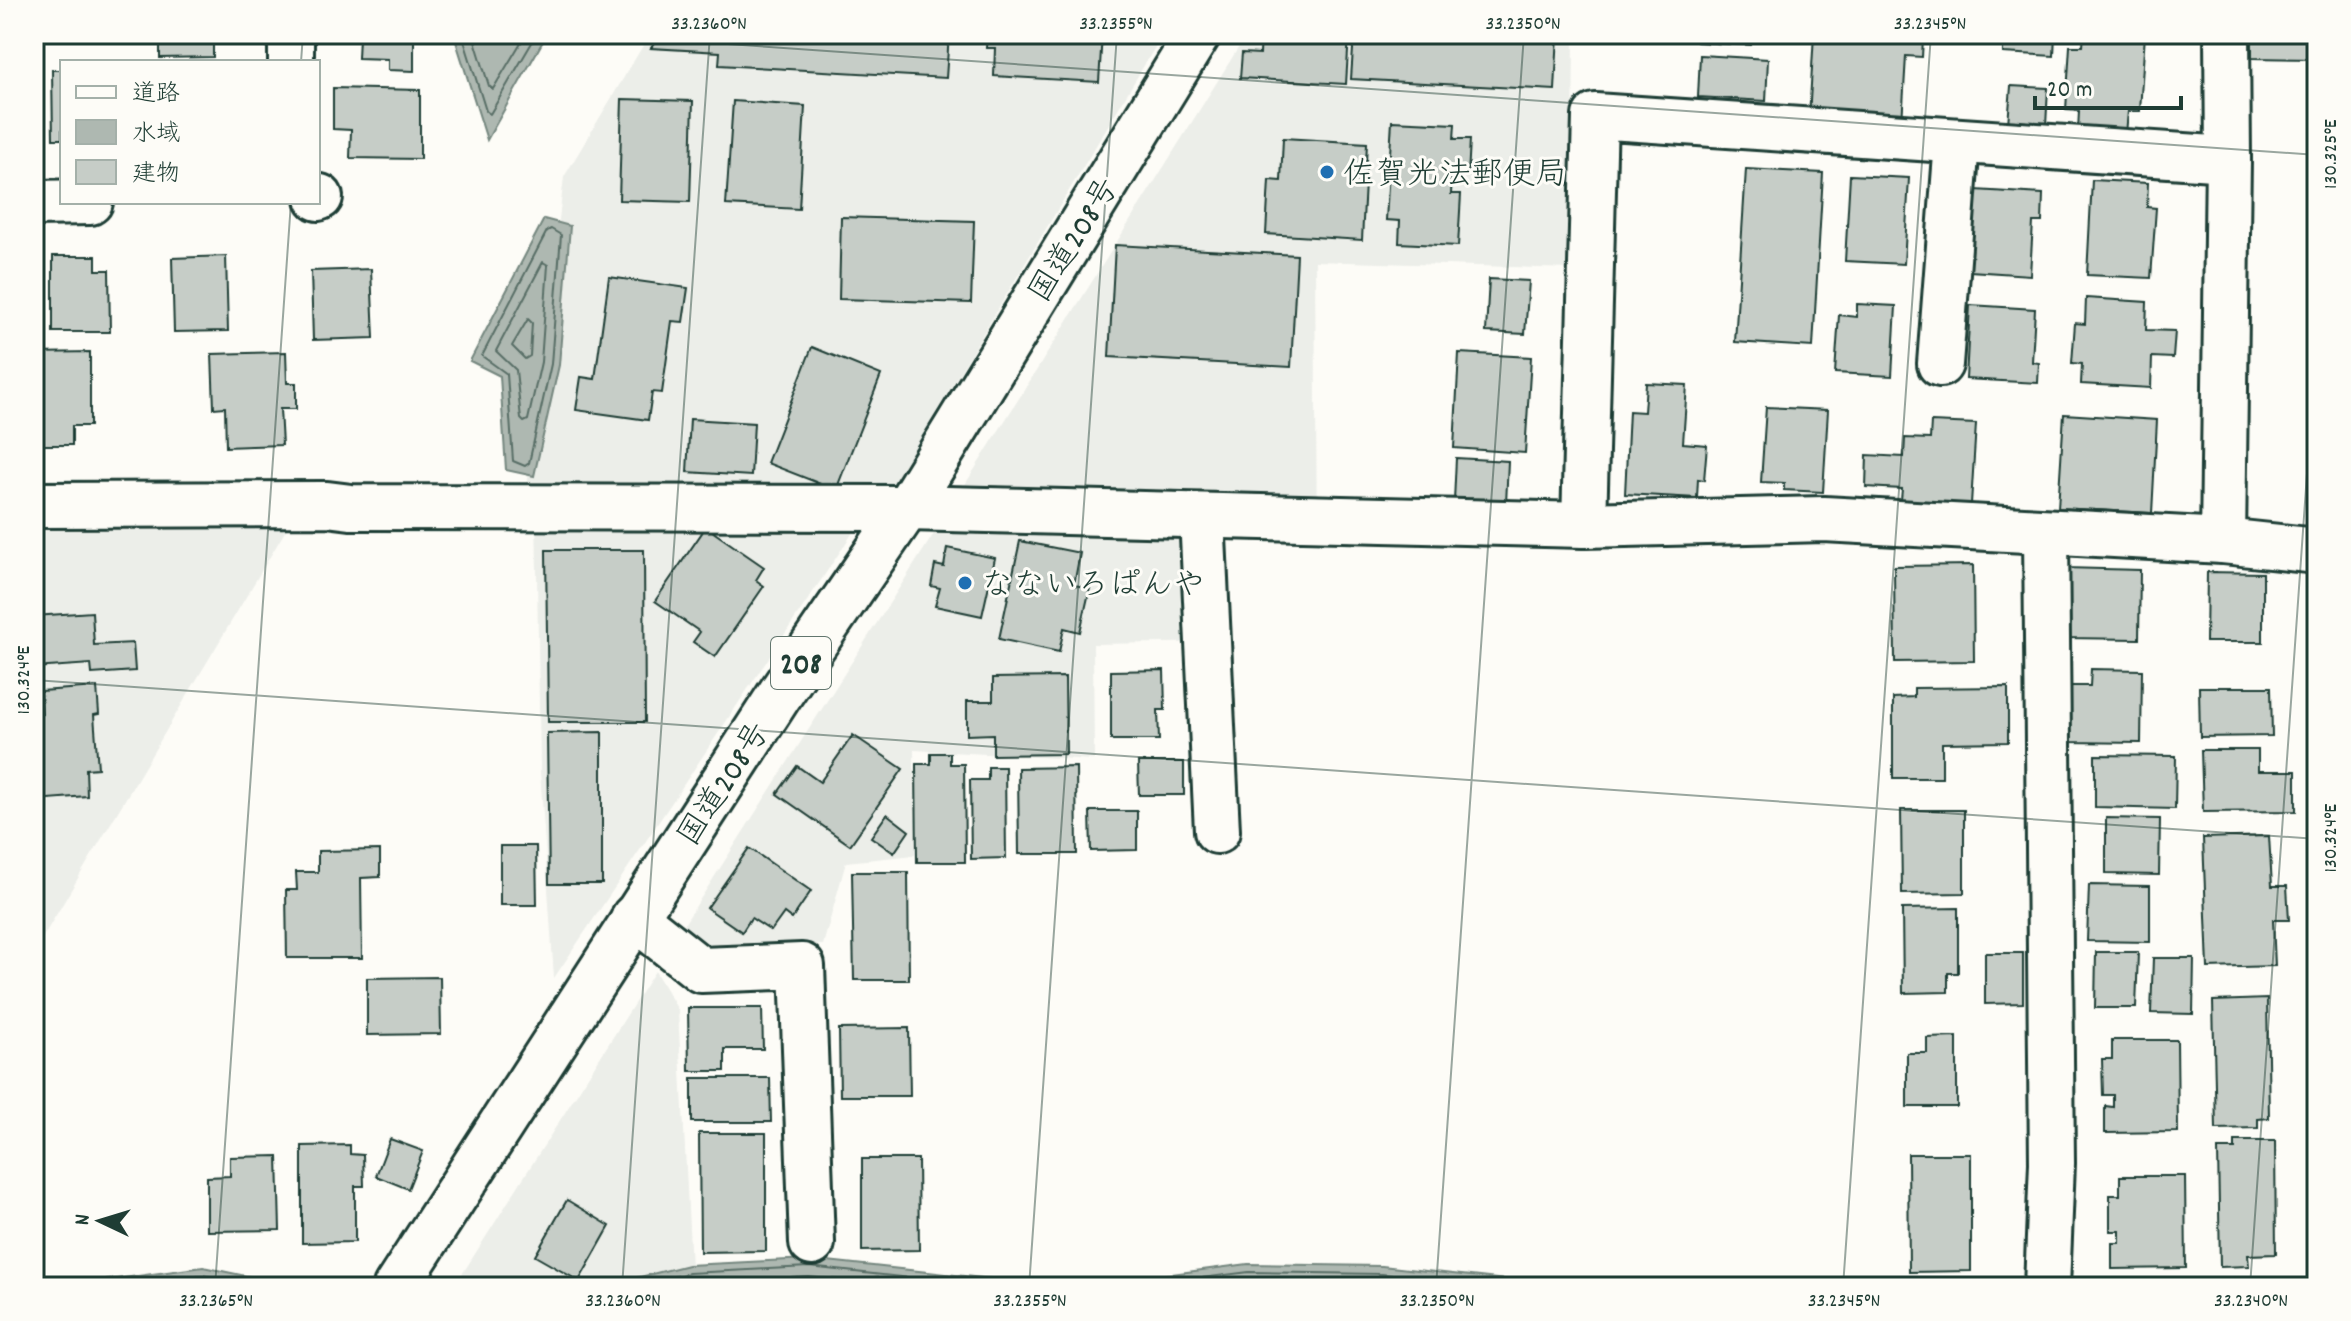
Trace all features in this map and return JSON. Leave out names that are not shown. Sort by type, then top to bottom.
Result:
[{"type":"main road","points":[[291,34],[291,60]]},
{"type":"main road","name":"国道208号","points":[[396,1287],[782,691],[907,508],[1198,34]]},
{"type":"main road","points":[[2223,541],[2227,34]]},
{"type":"main road","points":[[1584,525],[1595,116],[2228,159]]},
{"type":"main road","points":[[1940,364],[1957,142]]},
{"type":"main road","points":[[34,203],[60,203]]},
{"type":"main road","points":[[34,505],[907,508],[1584,525],[1824,519],[2223,541],[2317,550],[2317,583]]},
{"type":"main road","points":[[1202,516],[1217,831]]},
{"type":"main road","points":[[2046,533],[2052,1147],[2047,1287]]},
{"type":"main road","points":[[634,917],[701,970],[802,966],[812,1243]]},
{"type":"shaded area","points":[[650,34],[1163,34],[888,492],[527,488],[564,177]]},
{"type":"shaded area","points":[[1247,34],[1574,34],[1572,269],[1315,261],[1317,542],[1228,541],[1231,642],[1093,644],[1094,760],[914,750],[915,855],[846,862],[823,945],[716,948],[683,926],[951,507]]},
{"type":"shaded area","points":[[536,509],[866,513],[554,978],[540,771]]},
{"type":"shaded area","points":[[293,518],[34,952],[34,521]]},
{"type":"shaded area","points":[[655,971],[678,1010],[692,1287],[454,1287]]},
{"type":"water","points":[[547,34],[487,140],[454,35]]},
{"type":"water","points":[[544,219],[570,226],[559,365],[534,476],[506,470],[500,376],[470,361]]},
{"type":"water","points":[[809,1259],[1001,1280],[1118,1281],[1248,1264],[1382,1266],[1567,1287],[600,1287],[688,1265]]},
{"type":"water","points":[[203,1267],[299,1287],[58,1287]]},
{"type":"building","points":[[160,34],[213,34],[213,57],[160,58]]},
{"type":"building","points":[[330,34],[414,34],[414,71],[388,70],[388,59],[358,58],[359,37],[330,37]]},
{"type":"building","points":[[660,34],[949,34],[946,78],[719,65],[720,52],[651,48]]},
{"type":"building","points":[[987,34],[1102,34],[1099,82],[994,76],[995,48],[986,48]]},
{"type":"building","points":[[1261,34],[1349,34],[1346,84],[1240,78],[1242,53],[1260,54]]},
{"type":"building","points":[[1354,34],[1558,34],[1555,90],[1351,79]]},
{"type":"building","points":[[1697,34],[1752,34],[1751,45],[1697,42]]},
{"type":"building","points":[[1814,34],[1906,34],[1906,37],[1923,38],[1922,57],[1906,56],[1902,123],[1809,118]]},
{"type":"building","points":[[1984,34],[2055,34],[2054,56],[2003,53],[2003,46],[1984,44]]},
{"type":"building","points":[[2084,34],[2145,34],[2140,111],[2128,111],[2126,134],[2078,131],[2079,111],[2066,110],[2070,46],[2083,46]]},
{"type":"building","points":[[2252,34],[2317,34],[2317,59],[2252,58]]},
{"type":"building","points":[[1700,55],[1768,59],[1766,101],[1698,97]]},
{"type":"building","points":[[52,70],[60,70],[60,139],[53,139]]},
{"type":"building","points":[[2011,86],[2048,88],[2046,126],[2008,124]]},
{"type":"building","points":[[333,88],[420,90],[420,159],[350,158],[351,130],[333,129]]},
{"type":"building","points":[[622,99],[693,101],[690,202],[619,200]]},
{"type":"building","points":[[733,101],[805,106],[799,209],[726,205]]},
{"type":"building","points":[[1392,121],[1455,124],[1454,139],[1470,139],[1468,176],[1452,175],[1451,194],[1461,194],[1458,246],[1399,243],[1400,221],[1386,220]]},
{"type":"building","points":[[1283,138],[1367,143],[1362,240],[1266,234],[1269,180],[1281,181]]},
{"type":"building","points":[[1746,169],[1823,173],[1813,347],[1735,342]]},
{"type":"building","points":[[1850,175],[1909,178],[1904,264],[1845,261]]},
{"type":"building","points":[[2092,180],[2148,183],[2147,207],[2156,208],[2151,278],[2087,275]]},
{"type":"building","points":[[1975,190],[2043,194],[2042,222],[2033,222],[2030,275],[1970,271]]},
{"type":"building","points":[[841,217],[974,221],[971,303],[839,299]]},
{"type":"building","points":[[1115,245],[1297,255],[1291,367],[1109,357]]},
{"type":"building","points":[[53,256],[96,256],[96,270],[109,270],[110,332],[53,332]]},
{"type":"building","points":[[226,256],[228,331],[174,332],[172,258]]},
{"type":"building","points":[[371,269],[374,338],[313,340],[311,271]]},
{"type":"building","points":[[609,277],[688,288],[683,322],[672,321],[662,393],[652,392],[648,420],[576,410],[581,377],[595,379]]},
{"type":"building","points":[[1489,279],[1529,281],[1525,334],[1486,332]]},
{"type":"building","points":[[2086,298],[2147,302],[2146,330],[2175,331],[2173,358],[2152,357],[2151,388],[2081,384],[2082,364],[2072,363],[2075,323],[2085,324]]},
{"type":"building","points":[[1857,304],[1896,306],[1892,376],[1835,373],[1839,315],[1857,317]]},
{"type":"building","points":[[1970,305],[2035,309],[2032,362],[2039,363],[2038,383],[1966,379]]},
{"type":"building","points":[[812,347],[881,375],[836,490],[767,463]]},
{"type":"building","points":[[90,352],[90,426],[72,426],[72,445],[34,445],[34,353]]},
{"type":"building","points":[[286,352],[287,383],[296,383],[296,409],[280,409],[282,445],[226,447],[225,407],[214,408],[212,354]]},
{"type":"building","points":[[1459,353],[1531,357],[1525,453],[1454,448]]},
{"type":"building","points":[[1646,383],[1687,385],[1683,443],[1707,445],[1704,480],[1698,479],[1697,498],[1625,494],[1629,411],[1644,412]]},
{"type":"building","points":[[1766,407],[1828,410],[1823,492],[1784,490],[1784,483],[1761,482]]},
{"type":"building","points":[[2064,414],[2157,420],[2152,513],[2058,508]]},
{"type":"building","points":[[690,419],[754,423],[751,476],[687,472]]},
{"type":"building","points":[[1931,422],[1976,424],[1971,504],[1901,500],[1902,489],[1866,487],[1867,455],[1904,457],[1905,438],[1930,439]]},
{"type":"building","points":[[1456,458],[1508,461],[1506,504],[1454,501]]},
{"type":"building","points":[[706,527],[764,567],[756,580],[764,586],[715,657],[693,642],[700,632],[655,601]]},
{"type":"building","points":[[1020,541],[1080,553],[1074,585],[1090,588],[1080,632],[1064,628],[1059,652],[999,639]]},
{"type":"building","points":[[947,548],[995,558],[982,616],[935,606],[940,588],[931,586],[935,565],[944,567]]},
{"type":"building","points":[[546,550],[644,550],[645,722],[548,722]]},
{"type":"building","points":[[1973,565],[1974,661],[1895,662],[1894,566]]},
{"type":"building","points":[[2065,568],[2140,570],[2139,639],[2064,638]]},
{"type":"building","points":[[2207,572],[2263,573],[2263,642],[2206,642]]},
{"type":"building","points":[[92,612],[94,645],[133,643],[135,671],[92,674],[91,664],[34,668],[34,616]]},
{"type":"building","points":[[2091,669],[2142,670],[2141,743],[2068,742],[2068,686],[2090,686]]},
{"type":"building","points":[[1164,670],[1165,710],[1158,710],[1159,740],[1111,740],[1111,671]]},
{"type":"building","points":[[1065,677],[1066,754],[993,755],[993,734],[967,735],[967,701],[993,701],[993,678]]},
{"type":"building","points":[[97,687],[99,714],[94,715],[98,768],[86,769],[87,796],[35,800],[34,715],[42,714],[41,691]]},
{"type":"building","points":[[2008,687],[2008,742],[1942,743],[1942,778],[1893,778],[1893,698],[1914,697],[1914,688]]},
{"type":"building","points":[[2199,687],[2271,687],[2272,736],[2200,737]]},
{"type":"building","points":[[602,732],[602,884],[549,884],[547,733]]},
{"type":"building","points":[[853,735],[903,769],[850,845],[777,794],[797,766],[820,782]]},
{"type":"building","points":[[2201,750],[2258,750],[2258,771],[2296,771],[2296,811],[2203,812]]},
{"type":"building","points":[[931,753],[950,753],[950,764],[964,764],[965,862],[917,862],[916,764],[931,764]]},
{"type":"building","points":[[2095,755],[2176,756],[2175,809],[2095,807]]},
{"type":"building","points":[[1138,762],[1184,762],[1184,795],[1139,795]]},
{"type":"building","points":[[988,767],[1005,767],[1006,858],[971,859],[970,780],[988,780]]},
{"type":"building","points":[[1076,767],[1077,854],[1019,854],[1018,768]]},
{"type":"building","points":[[1901,810],[1964,810],[1964,893],[1902,894]]},
{"type":"building","points":[[1090,811],[1137,811],[1137,850],[1091,851]]},
{"type":"building","points":[[887,814],[909,831],[894,853],[871,837]]},
{"type":"building","points":[[2106,818],[2160,819],[2159,875],[2106,874]]},
{"type":"building","points":[[2269,836],[2272,886],[2287,886],[2289,920],[2273,920],[2275,966],[2208,968],[2203,838]]},
{"type":"building","points":[[500,846],[536,846],[537,905],[500,905]]},
{"type":"building","points":[[749,848],[811,891],[792,919],[784,913],[771,931],[751,918],[742,932],[707,908]]},
{"type":"building","points":[[380,850],[380,877],[361,878],[362,958],[287,958],[286,890],[297,890],[296,872],[318,872],[318,851]]},
{"type":"building","points":[[852,872],[908,872],[909,980],[854,980]]},
{"type":"building","points":[[2089,885],[2150,886],[2150,942],[2087,941]]},
{"type":"building","points":[[1958,908],[1958,973],[1948,973],[1948,992],[1903,993],[1902,909]]},
{"type":"building","points":[[2096,952],[2138,952],[2136,1008],[2095,1008]]},
{"type":"building","points":[[1985,953],[2023,953],[2023,1003],[1985,1004]]},
{"type":"building","points":[[2153,958],[2194,958],[2193,1014],[2151,1013]]},
{"type":"building","points":[[440,977],[441,1034],[367,1035],[367,978]]},
{"type":"building","points":[[2267,999],[2269,1118],[2258,1119],[2258,1128],[2216,1129],[2213,1001]]},
{"type":"building","points":[[688,1008],[762,1008],[763,1049],[725,1049],[725,1071],[689,1071]]},
{"type":"building","points":[[909,1028],[910,1096],[840,1096],[839,1029]]},
{"type":"building","points":[[1957,1037],[1957,1107],[1907,1107],[1907,1053],[1927,1053],[1927,1038]]},
{"type":"building","points":[[2112,1040],[2177,1040],[2178,1132],[2105,1133],[2105,1106],[2113,1107],[2113,1095],[2103,1095],[2102,1059],[2112,1059]]},
{"type":"building","points":[[692,1078],[770,1078],[771,1122],[692,1122]]},
{"type":"building","points":[[699,1133],[766,1133],[766,1251],[700,1252]]},
{"type":"building","points":[[390,1139],[423,1151],[408,1189],[376,1176]]},
{"type":"building","points":[[2235,1141],[2275,1141],[2276,1254],[2248,1255],[2249,1266],[2220,1267],[2218,1149],[2235,1149]]},
{"type":"building","points":[[350,1145],[350,1154],[363,1155],[364,1186],[355,1186],[355,1242],[302,1243],[302,1146]]},
{"type":"building","points":[[1908,1154],[1971,1154],[1971,1271],[1909,1272]]},
{"type":"building","points":[[278,1156],[280,1230],[207,1231],[207,1177],[230,1176],[230,1157]]},
{"type":"building","points":[[862,1159],[918,1159],[919,1250],[862,1251]]},
{"type":"building","points":[[2120,1176],[2185,1176],[2186,1268],[2112,1269],[2112,1243],[2120,1243],[2120,1231],[2110,1231],[2110,1195],[2120,1195]]},
{"type":"building","points":[[567,1200],[610,1226],[579,1281],[535,1256]]},
{"type":"place","name":"佐賀光法郵便局","points":[[1327,172]]},
{"type":"place","name":"なないろぱんや","points":[[965,583]]}]
